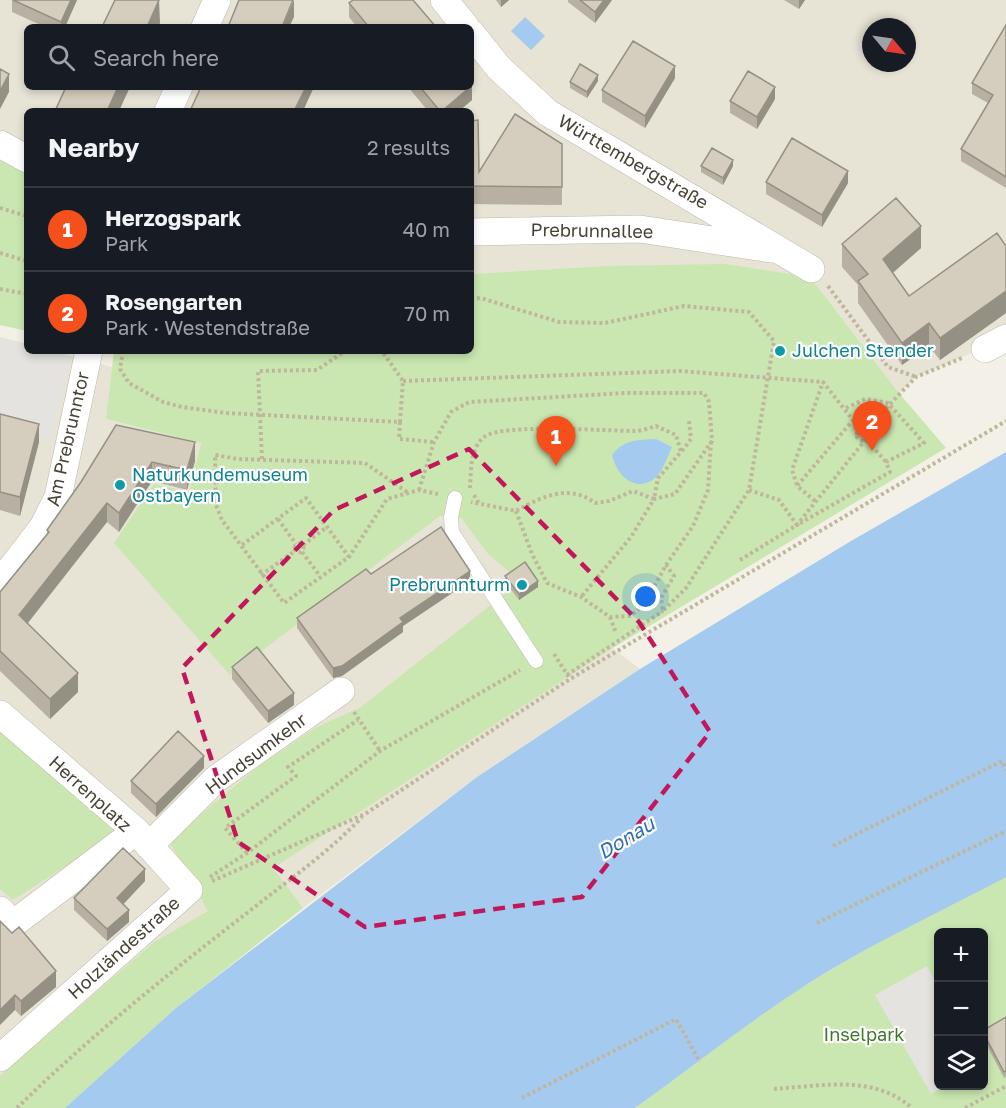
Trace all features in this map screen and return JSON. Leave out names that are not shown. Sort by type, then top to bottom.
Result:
[{"type":"street","points":[[206,24],[217,0]]},
{"type":"street","points":[[444,0],[464,24]]},
{"type":"street","name":"Württembergstraße","points":[[474,37],[499,68],[548,113],[811,269]]},
{"type":"street","points":[[169,108],[178,90]]},
{"type":"street","points":[[0,144],[24,157]]},
{"type":"street","name":"Prebrunnallee","points":[[474,232],[640,230],[784,251]]},
{"type":"street","name":"Am Prebrunntor","points":[[0,583],[43,527],[58,497],[88,354]]},
{"type":"street","name":"Hundsumkehr","points":[[142,839],[216,779],[341,691]]},
{"type":"street","name":"Herrenplatz","points":[[0,714],[142,839],[4,923]]},
{"type":"street","name":"Holzländestraße","points":[[0,1058],[189,890],[142,839]]},
{"type":"lane","points":[[455,498],[450,517],[452,532],[536,661]]},
{"type":"path","points":[[0,208],[24,215]]},
{"type":"path","points":[[0,253],[24,260]]},
{"type":"path","points":[[811,269],[836,295],[888,367],[916,377]]},
{"type":"path","points":[[0,289],[24,293]]},
{"type":"path","points":[[189,890],[365,814],[663,611],[686,588],[750,490],[774,340],[749,312],[684,306],[605,324],[559,322],[481,298],[474,299]]},
{"type":"path","points":[[867,439],[858,440],[856,436],[916,377],[996,343]]},
{"type":"path","points":[[122,354],[120,369],[129,383],[164,402],[226,413],[400,422]]},
{"type":"path","points":[[262,459],[258,371],[317,370],[341,354]]},
{"type":"path","points":[[384,354],[403,381],[399,439],[434,442]]},
{"type":"path","points":[[403,381],[680,371],[823,382],[863,430],[867,439],[886,462],[890,472],[740,560]]},
{"type":"path","points":[[815,502],[797,486],[792,470],[823,382]]},
{"type":"path","points":[[407,492],[365,463],[215,455],[216,505],[222,520],[284,603],[349,557],[387,499],[419,490],[434,442],[451,412],[469,402],[704,393],[709,402],[711,441],[708,490],[693,526],[666,565],[645,605],[630,615],[610,617]]},
{"type":"path","points":[[844,409],[865,399],[888,403],[924,443],[886,462]]},
{"type":"path","points":[[797,486],[853,420]]},
{"type":"path","points":[[581,597],[631,537],[654,499],[658,478],[691,439],[689,421]]},
{"type":"path","points":[[568,677],[1006,421]]},
{"type":"path","points":[[470,488],[474,449],[485,436],[512,429],[637,431],[656,426],[676,435],[681,452]]},
{"type":"path","points":[[797,525],[867,439]]},
{"type":"path","points":[[616,633],[610,617],[581,597],[547,583],[516,511],[542,497],[569,493],[583,494],[595,503],[609,501],[633,491],[654,499],[675,494],[711,441]]},
{"type":"path","points":[[750,490],[779,500],[797,525]]},
{"type":"path","points":[[242,545],[306,498],[349,557]]},
{"type":"path","points":[[278,519],[296,544],[295,551]]},
{"type":"path","points":[[296,544],[303,545],[327,527]]},
{"type":"path","points":[[302,552],[303,545]]},
{"type":"path","points":[[261,575],[295,551],[302,552],[320,576]]},
{"type":"path","points":[[663,611],[661,598],[674,576],[666,565]]},
{"type":"path","points":[[189,890],[247,854],[380,752],[552,651],[568,677]]},
{"type":"path","points":[[341,691],[380,752]]},
{"type":"path","points":[[247,854],[225,828],[296,776],[288,766],[358,720]]},
{"type":"path","points":[[833,846],[1002,761],[1006,770]]},
{"type":"path","points":[[17,1108],[124,1012],[246,913],[333,847],[365,814]]},
{"type":"path","points":[[818,923],[1006,831]]},
{"type":"path","points":[[522,1098],[676,1019],[700,1062]]},
{"type":"path","points":[[774,1089],[863,1084],[891,1092],[912,1108]]},
{"type":"path","points":[[965,1108],[1006,1086]]},
{"type":"highlighted area","points":[[469,449],[639,622],[710,732],[582,897],[365,927],[238,842],[182,668],[334,510]]},
{"type":"shaded area","points":[[0,0],[1006,0],[1006,338],[916,377],[899,393],[814,282],[605,266],[474,274],[474,108],[24,108],[24,165],[0,152]]},
{"type":"shaded area","points":[[0,337],[24,343],[24,354],[63,354],[120,369],[106,419],[201,443],[189,492],[377,561],[440,516],[461,518],[487,553],[640,669],[477,777],[303,908],[176,1008],[65,1108],[0,1108]]},
{"type":"shaded area","points":[[0,338],[24,344],[24,354],[61,354],[72,357],[49,441],[0,428]]},
{"type":"shaded area","points":[[927,966],[934,979],[934,1090],[938,1090],[931,1094],[875,995]]},
{"type":"green space","points":[[0,152],[24,165],[24,330],[0,325]]},
{"type":"green space","points":[[724,264],[803,276],[814,282],[899,393],[946,448],[611,649],[273,868],[303,908],[176,1008],[65,1108],[0,1108],[0,1076],[154,942],[208,911],[169,841],[260,765],[315,728],[361,707],[510,590],[504,582],[513,575],[487,553],[461,518],[440,516],[230,675],[114,543],[154,484],[189,492],[201,443],[106,419],[114,354],[474,354],[474,274],[605,266]]},
{"type":"green space","points":[[0,726],[121,831],[13,900],[0,889]]},
{"type":"green space","name":"Inselpark","points":[[1006,875],[1006,1108],[635,1108],[800,988]]},
{"type":"water","points":[[525,17],[545,36],[531,50],[511,31]]},
{"type":"water","points":[[656,439],[672,447],[660,472],[653,480],[642,484],[624,478],[612,455],[626,443]]},
{"type":"water","name":"Donau","points":[[1006,452],[1006,877],[825,973],[752,1022],[635,1108],[65,1108],[176,1008],[477,777],[640,669],[851,541]]},
{"type":"building","points":[[13,0],[71,0],[61,22]]},
{"type":"building","points":[[115,0],[159,0],[148,24],[103,24]]},
{"type":"building","points":[[239,0],[293,0],[283,24],[229,24]]},
{"type":"building","points":[[353,0],[413,0],[433,24],[366,24],[349,3]]},
{"type":"building","points":[[580,0],[604,0],[595,12]]},
{"type":"building","points":[[1006,25],[1006,177],[961,149],[993,95],[972,83]]},
{"type":"building","points":[[633,41],[675,66],[645,116],[602,90]]},
{"type":"building","points":[[580,64],[598,75],[587,92],[570,82]]},
{"type":"building","points":[[0,69],[9,74],[0,91]]},
{"type":"building","points":[[748,71],[775,87],[757,117],[730,101]]},
{"type":"building","points":[[65,90],[117,90],[108,108],[56,108]]},
{"type":"building","points":[[200,90],[304,90],[296,108],[191,108]]},
{"type":"building","points":[[422,90],[466,90],[446,108],[438,108]]},
{"type":"building","points":[[515,114],[562,144],[562,187],[474,186],[474,121],[478,120],[479,172]]},
{"type":"building","points":[[792,138],[848,171],[822,215],[766,182]]},
{"type":"building","points":[[712,148],[733,160],[723,178],[701,166]]},
{"type":"building","points":[[896,198],[921,226],[883,259],[909,296],[997,233],[1006,246],[1006,291],[940,338],[929,323],[902,343],[858,281],[868,274],[842,244]]},
{"type":"building","points":[[0,414],[39,424],[20,497],[0,492]]},
{"type":"building","points":[[116,425],[195,442],[187,470],[152,462],[119,513],[107,503],[19,615],[78,673],[50,699],[0,651],[0,592],[49,532],[47,530],[81,482]]},
{"type":"building","points":[[441,527],[470,571],[400,618],[403,622],[342,666],[333,668],[297,618],[366,569],[371,574]]},
{"type":"building","name":"Prebrunnturm","points":[[525,562],[538,581],[519,594],[505,576]]},
{"type":"building","points":[[257,647],[294,693],[268,711],[232,667]]},
{"type":"building","points":[[178,731],[204,756],[156,804],[131,781]]},
{"type":"building","points":[[123,848],[145,869],[117,898],[129,910],[107,929],[74,898]]},
{"type":"building","points":[[0,921],[12,933],[19,927],[56,971],[21,1001],[15,995],[0,1010]]},
{"type":"building","points":[[1006,1017],[1006,1071],[1004,1072],[988,1042],[988,1028]]},
{"type":"place","name":"Julchen Stender","points":[[780,351]]},
{"type":"place","name":"Rosengarten","points":[[872,451]]},
{"type":"place","name":"Herzogspark","points":[[556,466]]},
{"type":"place","name":"Naturkundemuseum Ostbayern","points":[[120,485]]},
{"type":"place","name":"Prebrunnturm","points":[[522,585]]}]
